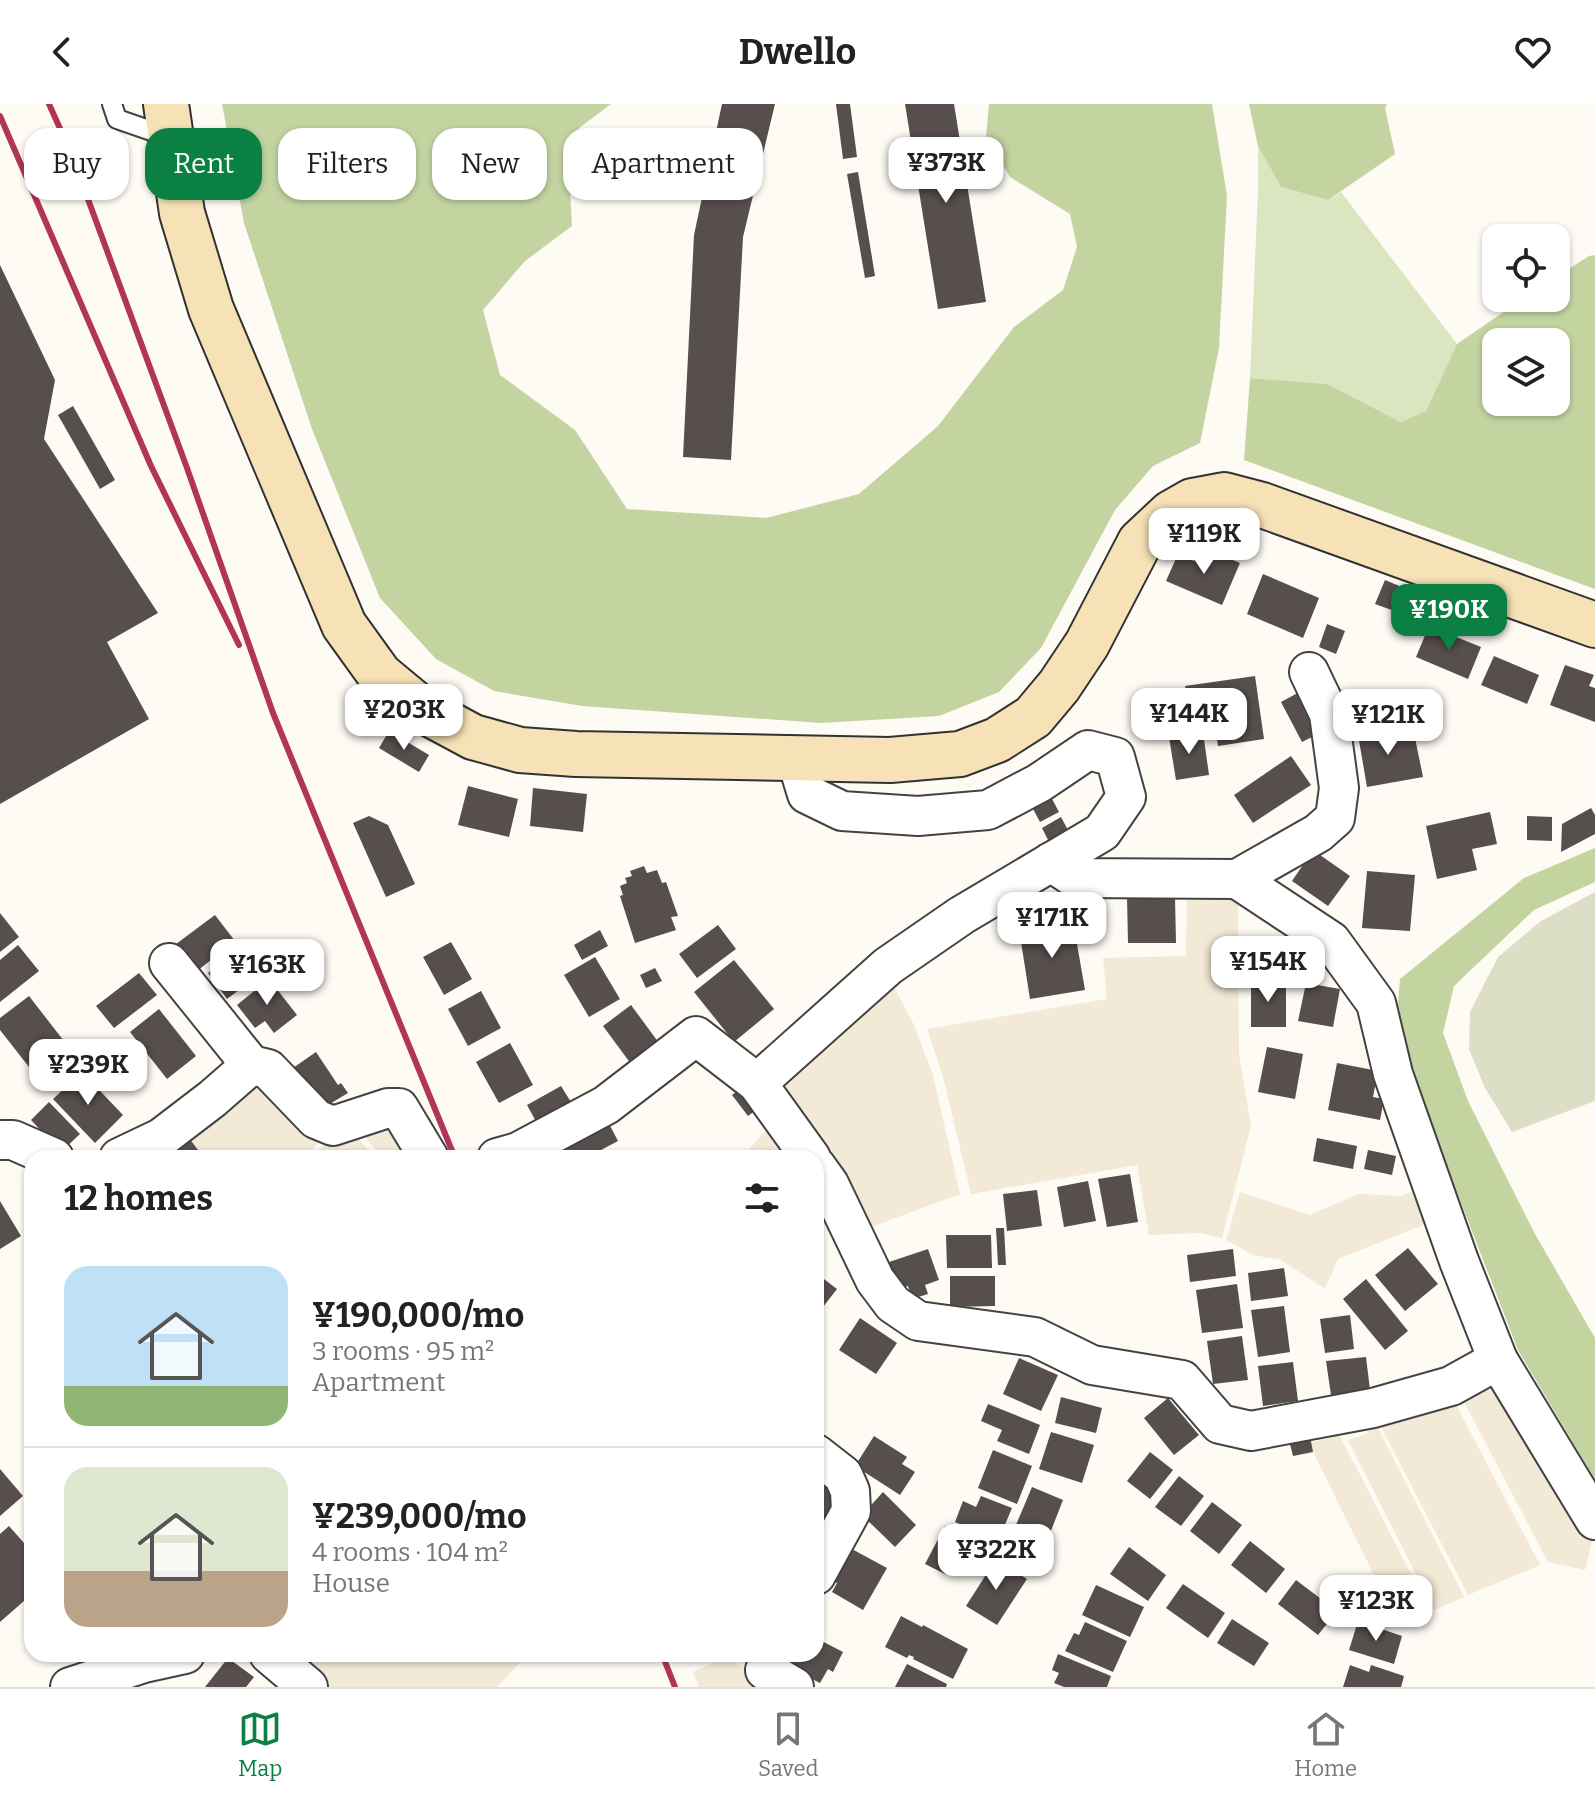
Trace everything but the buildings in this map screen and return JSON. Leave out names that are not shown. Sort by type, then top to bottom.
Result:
[{"type":"street","points":[[169,121],[182,213],[211,309],[344,625],[380,675],[421,709],[473,737],[520,750],[576,754],[890,760],[960,754],[997,740],[1033,717],[1059,686],[1087,644],[1140,542],[1171,513],[1192,501],[1224,495],[1262,505],[1595,625]]},
{"type":"street","points":[[1051,862],[1075,878],[1237,879],[1318,833],[1335,818],[1339,788],[1329,714],[1309,672]]},
{"type":"street","points":[[757,1083],[888,966],[962,915],[1102,832],[1126,797],[1115,757],[1088,750],[1039,783],[988,810],[918,816],[842,811],[807,794],[796,758]]},
{"type":"street","points":[[1237,879],[1331,941],[1376,1003],[1393,1074],[1459,1261],[1498,1360],[1595,1520]]},
{"type":"street","points":[[169,963],[251,1065],[268,1069],[316,1119],[333,1126],[388,1108],[399,1108],[424,1150]]},
{"type":"street","points":[[524,1150],[606,1105],[696,1036],[757,1083],[805,1150]]},
{"type":"street","points":[[136,1150],[161,1138],[251,1065]]},
{"type":"street","points":[[4,1131],[39,1150]]},
{"type":"street","points":[[824,1177],[875,1280],[893,1304],[918,1321],[1035,1337],[1092,1365],[1182,1380],[1220,1424],[1251,1431],[1373,1408],[1451,1386],[1498,1360]]},
{"type":"street","points":[[824,1460],[843,1475],[850,1491],[851,1511],[824,1560]]},
{"type":"street","points":[[70,1687],[149,1662]]},
{"type":"street","points":[[278,1662],[308,1687]]},
{"type":"street","points":[[769,1662],[765,1670],[794,1687]]},
{"type":"lane","points":[[112,104],[117,119],[169,121]]},
{"type":"shaded area","points":[[1187,887],[1238,890],[1239,1053],[1251,1126],[1222,1238],[1200,1233],[1149,1235],[1137,1165],[971,1194],[943,1076],[927,1029],[1107,999],[1103,958],[1186,956]]},
{"type":"shaded area","points":[[893,985],[914,1025],[933,1075],[960,1194],[871,1227],[842,1174],[780,1087]]},
{"type":"shaded area","points":[[252,1078],[324,1137],[312,1150],[152,1150]]},
{"type":"shaded area","points":[[386,1120],[410,1150],[376,1150],[362,1133]]},
{"type":"shaded area","points":[[772,1123],[791,1150],[749,1150]]},
{"type":"shaded area","points":[[357,1137],[368,1150],[319,1150],[328,1140]]},
{"type":"shaded area","points":[[1423,1188],[1433,1221],[1338,1259],[1325,1289],[1281,1260],[1253,1255],[1226,1240],[1240,1192],[1310,1215],[1358,1194],[1401,1196]]},
{"type":"shaded area","points":[[1487,1379],[1593,1537],[1585,1570],[1548,1562],[1462,1398]]},
{"type":"shaded area","points":[[1453,1399],[1540,1565],[1468,1595],[1378,1421]]},
{"type":"shaded area","points":[[1375,1422],[1464,1597],[1434,1610],[1348,1440],[1369,1433],[1366,1424]]},
{"type":"shaded area","points":[[1339,1434],[1430,1611],[1399,1625],[1309,1444]]},
{"type":"shaded area","points":[[289,1662],[520,1662],[497,1687],[319,1687]]},
{"type":"shaded area","points":[[715,1662],[730,1662],[778,1687],[699,1687],[693,1672]]},
{"type":"green space","points":[[222,104],[611,104],[579,128],[563,128],[563,200],[571,200],[572,226],[525,261],[483,310],[500,375],[575,430],[627,509],[766,518],[859,494],[938,426],[1014,327],[1063,290],[1077,247],[1070,214],[1010,177],[986,137],[989,104],[1212,104],[1227,196],[1219,348],[1200,443],[1153,466],[1115,510],[1041,648],[999,692],[939,716],[821,723],[582,706],[494,691],[436,659],[380,598],[312,429],[244,223],[240,200],[262,200],[262,128],[226,128]]},
{"type":"green space","points":[[1249,104],[1387,104],[1385,108],[1395,154],[1328,200],[1281,187],[1258,146]]},
{"type":"green space","points":[[1258,146],[1281,187],[1328,200],[1341,192],[1457,344],[1426,411],[1401,422],[1327,384],[1250,378]]},
{"type":"green space","points":[[1595,255],[1595,589],[1244,460],[1250,378],[1327,384],[1401,422],[1426,411],[1457,344],[1504,312],[1570,312],[1570,268]]},
{"type":"green space","points":[[1595,848],[1595,882],[1534,910],[1454,986],[1443,1033],[1468,1101],[1535,1234],[1595,1338],[1595,1480],[1518,1350],[1420,1097],[1397,1015],[1400,979],[1524,878]]},
{"type":"green space","points":[[1595,892],[1595,1101],[1512,1132],[1485,1088],[1469,1049],[1470,1012],[1498,957],[1541,921]]},
{"type":"railway","points":[[49,104],[71,153],[187,468],[273,713],[452,1150]]},
{"type":"railway","points":[[0,116],[151,466],[239,645]]},
{"type":"railway","points":[[665,1662],[675,1687]]}]
